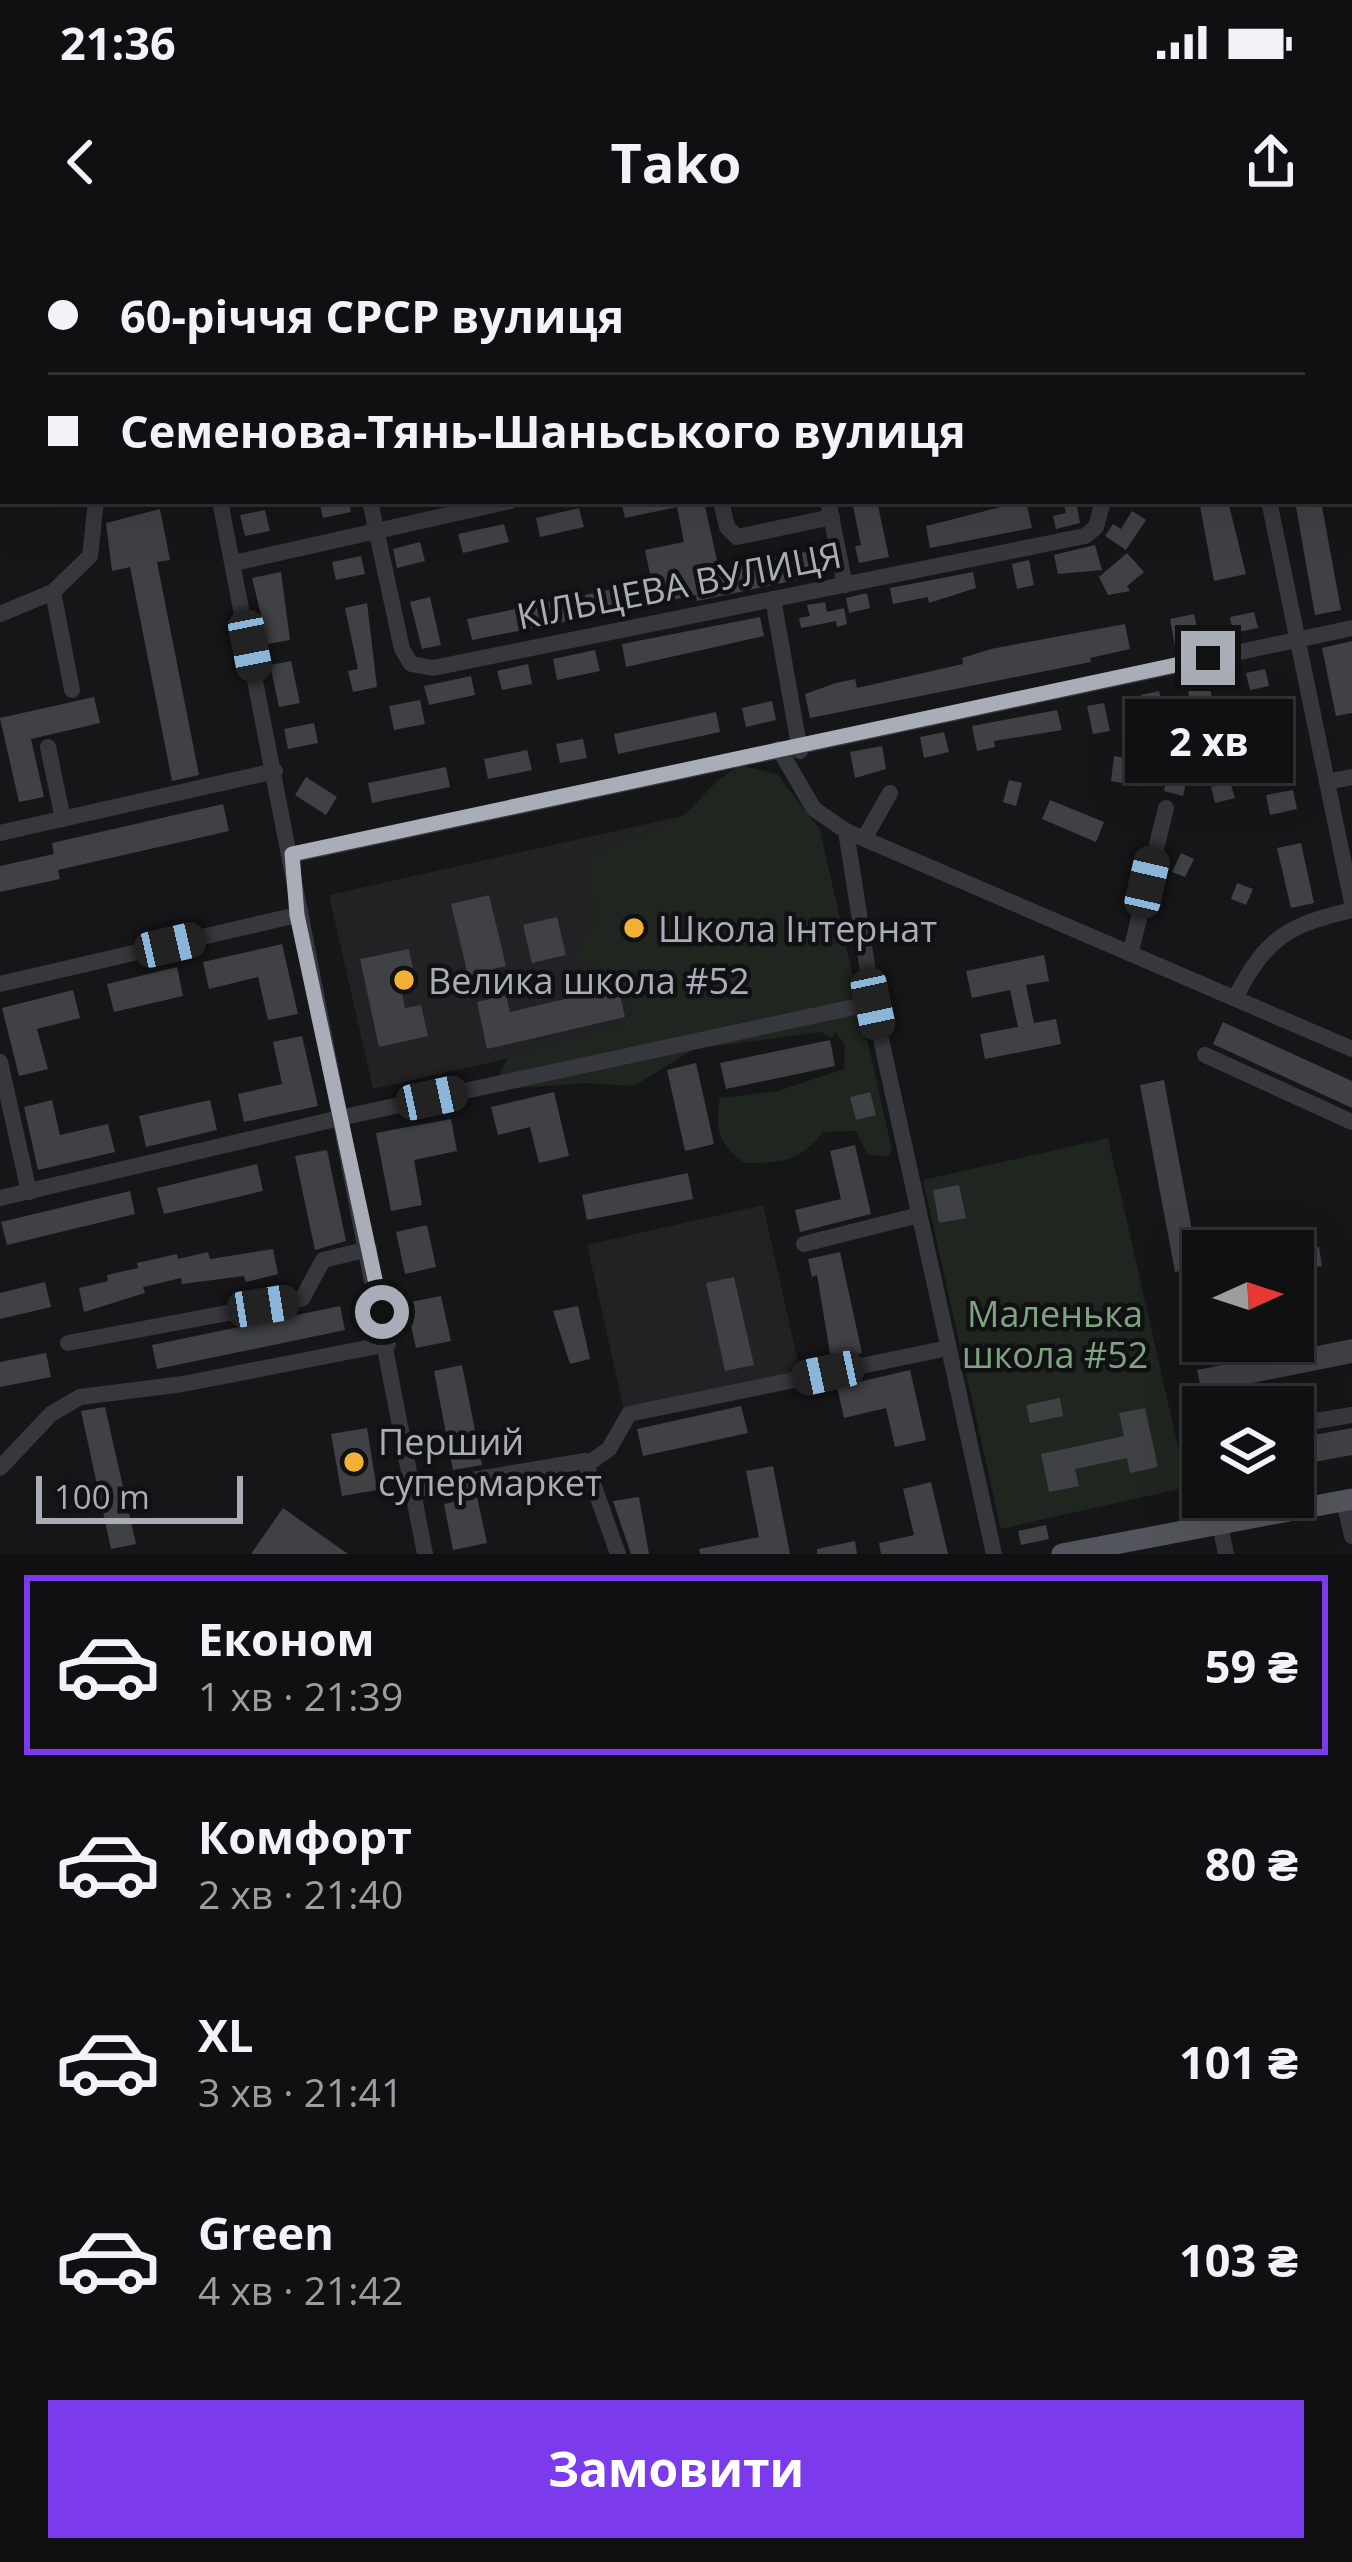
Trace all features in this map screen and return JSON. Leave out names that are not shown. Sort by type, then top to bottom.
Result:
[{"type":"main road","points":[[1062,1554],[1348,1500]]},
{"type":"street","points":[[0,614],[53,592],[90,556],[96,504]]},
{"type":"street","points":[[221,504],[292,854],[297,915],[344,1117],[425,1554]]},
{"type":"street","name":"КІЛЬЦЕВА ВУЛИЦЯ","points":[[371,504],[402,650],[411,664],[433,668],[1084,536],[1096,527],[1102,504]]},
{"type":"street","points":[[234,563],[496,504]]},
{"type":"street","points":[[722,504],[727,527],[737,537],[830,509],[844,585]]},
{"type":"street","points":[[1236,996],[1255,960],[1281,933],[1352,907],[1270,504]]},
{"type":"street","points":[[53,592],[72,690]]},
{"type":"street","points":[[773,599],[803,743],[795,770]]},
{"type":"street","points":[[292,854],[1352,628]]},
{"type":"street","points":[[48,747],[63,819]]},
{"type":"street","points":[[779,749],[814,809],[846,831],[1352,1049]]},
{"type":"street","points":[[0,833],[274,771]]},
{"type":"street","points":[[1327,782],[1352,777]]},
{"type":"street","points":[[865,837],[890,793]]},
{"type":"street","points":[[1132,951],[1166,808]]},
{"type":"street","points":[[846,831],[873,1004],[994,1554]]},
{"type":"street","points":[[0,984],[297,915]]},
{"type":"street","points":[[0,1198],[344,1117],[873,1004]]},
{"type":"street","points":[[1204,1055],[1352,1122]]},
{"type":"street","points":[[0,1062],[29,1192]]},
{"type":"street","points":[[804,1244],[920,1215]]},
{"type":"street","points":[[68,1343],[302,1299],[323,1260],[369,1250]]},
{"type":"street","points":[[0,1468],[51,1414],[80,1397],[183,1384],[388,1344]]},
{"type":"street","points":[[412,1490],[589,1463],[609,1449],[629,1414],[948,1348]]},
{"type":"street","points":[[1314,1421],[1352,1415]]},
{"type":"street","points":[[589,1463],[618,1554]]},
{"type":"street","points":[[1348,1500],[1352,1536]]},
{"type":"street","points":[[1220,1524],[1226,1554]]},
{"type":"shaded area","name":"Школа Інтернат","points":[[789,792],[832,985],[373,1089],[329,895]]},
{"type":"shaded area","points":[[763,1205],[800,1371],[624,1410],[587,1245]]},
{"type":"green space","points":[[743,766],[777,774],[820,830],[892,1150],[887,1157],[867,1154],[856,1131],[823,1132],[789,1159],[745,1163],[720,1135],[720,1098],[778,1091],[844,1069],[845,1044],[835,1032],[832,1038],[821,1032],[694,1049],[634,1086],[585,1083],[508,1089],[498,1077],[509,1056],[622,1026],[632,1013],[625,971],[577,962],[577,953],[598,918],[591,874],[595,855],[674,822],[718,781]]},
{"type":"green space","name":"Маленька школа #52","points":[[1108,1138],[1182,1465],[1182,1488],[1001,1529],[923,1180]]},
{"type":"building","points":[[320,504],[350,504],[351,512],[323,518]]},
{"type":"building","points":[[622,504],[705,504],[719,570],[815,550],[820,575],[697,601],[696,595],[656,603],[645,550],[684,542],[677,507],[625,518]]},
{"type":"building","points":[[853,504],[878,504],[889,557],[859,563],[855,546],[861,545]]},
{"type":"building","points":[[1027,504],[1032,528],[930,548],[926,526]]},
{"type":"building","points":[[1064,504],[1077,504],[1080,523],[1056,529],[1053,516],[1066,513]]},
{"type":"building","points":[[1200,504],[1229,504],[1246,574],[1214,581]]},
{"type":"building","points":[[1296,504],[1322,504],[1341,610],[1315,615]]},
{"type":"building","points":[[579,508],[584,527],[540,537],[536,518]]},
{"type":"building","points":[[160,509],[170,560],[157,562],[199,775],[172,781],[130,567],[112,571],[106,523]]},
{"type":"building","points":[[265,510],[270,531],[245,536],[240,515]]},
{"type":"building","points":[[1132,511],[1146,520],[1126,550],[1105,536],[1113,524],[1121,529]]},
{"type":"building","points":[[504,524],[509,542],[463,553],[458,534]]},
{"type":"building","points":[[420,542],[425,561],[397,568],[393,549]]},
{"type":"building","points":[[1095,545],[1102,570],[1058,574],[1054,555]]},
{"type":"building","points":[[1127,553],[1144,572],[1127,586],[1130,591],[1108,595],[1099,577]]},
{"type":"building","points":[[361,556],[365,574],[336,580],[332,562]]},
{"type":"building","points":[[1029,560],[1034,585],[1017,589],[1012,564]]},
{"type":"building","points":[[281,572],[290,640],[268,644],[252,578]]},
{"type":"building","points":[[973,572],[976,588],[929,603],[928,597],[893,604],[890,588]]},
{"type":"building","points":[[617,588],[622,611],[590,617],[585,595]]},
{"type":"building","points":[[867,593],[870,608],[849,613],[846,598]]},
{"type":"building","points":[[430,597],[441,645],[422,649],[410,602]]},
{"type":"building","points":[[564,599],[568,621],[472,640],[467,619]]},
{"type":"building","points":[[825,602],[827,612],[844,608],[847,624],[837,627],[836,621],[801,628],[799,618],[810,616],[807,605]]},
{"type":"building","points":[[367,603],[377,687],[353,692],[348,671],[358,669],[345,608]]},
{"type":"building","points":[[1254,612],[1258,628],[1233,633],[1230,617]]},
{"type":"building","points":[[1194,614],[1200,641],[1175,646],[1170,619]]},
{"type":"building","points":[[760,617],[764,636],[626,667],[622,644]]},
{"type":"building","points":[[1125,624],[1130,649],[1090,658],[1091,662],[810,718],[805,694],[836,683],[855,679],[857,688],[963,664],[962,658],[991,649]]},
{"type":"building","points":[[1352,641],[1352,713],[1336,716],[1322,648]]},
{"type":"building","points":[[595,650],[600,671],[557,680],[553,659]]},
{"type":"building","points":[[291,661],[300,703],[279,707],[270,665]]},
{"type":"building","points":[[528,664],[532,684],[502,690],[497,671]]},
{"type":"building","points":[[1265,669],[1269,686],[1250,690],[1246,673]]},
{"type":"building","points":[[471,676],[475,695],[429,705],[424,686]]},
{"type":"building","points":[[1208,677],[1214,709],[1193,714],[1186,682]]},
{"type":"building","points":[[1159,691],[1165,716],[1146,719],[1141,695]]},
{"type":"building","points":[[94,697],[100,723],[31,739],[44,797],[19,802],[0,718]]},
{"type":"building","points":[[420,700],[425,724],[394,730],[389,706]]},
{"type":"building","points":[[772,701],[776,720],[746,727],[742,708]]},
{"type":"building","points":[[1104,703],[1110,731],[1093,734],[1087,706]]},
{"type":"building","points":[[1057,710],[1062,730],[994,741],[995,747],[977,751],[972,726]]},
{"type":"building","points":[[716,712],[720,732],[618,754],[614,734]]},
{"type":"building","points":[[1277,722],[1283,763],[1262,767],[1250,728]]},
{"type":"building","points":[[314,723],[318,743],[288,749],[284,729]]},
{"type":"building","points":[[944,732],[949,752],[924,758],[920,737]]},
{"type":"building","points":[[583,739],[587,758],[560,763],[556,744]]},
{"type":"building","points":[[882,746],[886,769],[855,778],[850,752]]},
{"type":"building","points":[[527,750],[532,770],[488,779],[484,759]]},
{"type":"building","points":[[1114,756],[1133,759],[1129,784],[1111,781]]},
{"type":"building","points":[[446,767],[450,787],[372,803],[368,783]]},
{"type":"building","points":[[1169,768],[1188,773],[1183,796],[1164,791]]},
{"type":"building","points":[[306,777],[337,797],[326,815],[295,795]]},
{"type":"building","points":[[1009,780],[1022,783],[1016,806],[1003,802]]},
{"type":"building","points":[[1230,782],[1235,798],[1215,803],[1211,787]]},
{"type":"building","points":[[1293,790],[1297,809],[1270,815],[1266,795]]},
{"type":"building","points":[[1050,800],[1104,822],[1096,842],[1042,819]]},
{"type":"building","points":[[223,804],[229,831],[58,870],[60,879],[0,892],[0,866],[54,854],[52,843]]},
{"type":"building","points":[[1301,843],[1314,903],[1291,908],[1277,848]]},
{"type":"building","points":[[1181,853],[1194,859],[1185,877],[1172,872]]},
{"type":"building","points":[[1237,883],[1253,889],[1246,905],[1231,899]]},
{"type":"building","points":[[489,895],[506,966],[468,975],[451,904]]},
{"type":"building","points":[[557,917],[566,955],[532,963],[523,925]]},
{"type":"building","points":[[282,944],[298,1014],[268,1020],[258,977],[209,989],[203,962]]},
{"type":"building","points":[[409,949],[415,979],[400,983],[405,1008],[421,1005],[428,1036],[379,1047],[360,959]]},
{"type":"building","points":[[1044,955],[1049,981],[1026,985],[1034,1023],[1056,1019],[1061,1044],[985,1059],[980,1034],[1018,1027],[1010,990],[972,998],[966,971]]},
{"type":"building","points":[[177,967],[183,996],[114,1012],[107,984]]},
{"type":"building","points":[[614,969],[625,1017],[487,1049],[477,1002],[506,995],[510,1012],[586,994],[582,977]]},
{"type":"building","points":[[73,990],[80,1018],[37,1029],[48,1069],[19,1076],[2,1008]]},
{"type":"building","points":[[1223,1022],[1352,1081],[1352,1108],[1213,1044]]},
{"type":"building","points":[[302,1036],[318,1106],[244,1122],[238,1094],[282,1084],[273,1042]]},
{"type":"building","points":[[830,1040],[835,1066],[726,1089],[720,1063]]},
{"type":"building","points":[[696,1063],[714,1144],[685,1151],[667,1070]]},
{"type":"building","points":[[1164,1080],[1192,1230],[1182,1230],[1182,1271],[1175,1272],[1140,1085]]},
{"type":"building","points":[[554,1092],[569,1156],[539,1163],[530,1127],[498,1135],[491,1107]]},
{"type":"building","points":[[870,1092],[876,1115],[856,1120],[850,1097]]},
{"type":"building","points":[[52,1100],[60,1135],[108,1124],[115,1152],[38,1170],[24,1107]]},
{"type":"building","points":[[210,1100],[217,1130],[146,1147],[139,1116]]},
{"type":"building","points":[[451,1119],[457,1151],[414,1160],[422,1205],[391,1211],[376,1133]]},
{"type":"building","points":[[855,1145],[871,1214],[800,1232],[795,1210],[841,1199],[830,1151]]},
{"type":"building","points":[[327,1150],[346,1241],[315,1250],[295,1156]]},
{"type":"building","points":[[257,1164],[263,1191],[164,1214],[157,1188]]},
{"type":"building","points":[[688,1173],[693,1199],[587,1220],[582,1195]]},
{"type":"building","points":[[959,1185],[966,1218],[939,1223],[933,1190]]},
{"type":"building","points":[[130,1191],[135,1214],[7,1245],[1,1222]]},
{"type":"building","points":[[427,1225],[436,1267],[405,1274],[396,1232]]},
{"type":"building","points":[[1319,1247],[1322,1266],[1314,1267],[1314,1248]]},
{"type":"building","points":[[273,1249],[278,1274],[246,1282],[244,1276],[182,1284],[181,1278],[143,1287],[145,1293],[84,1312],[79,1288],[108,1281],[107,1275],[138,1268],[137,1263],[177,1254],[178,1259],[208,1252],[210,1259]]},
{"type":"building","points":[[840,1252],[862,1353],[831,1359],[817,1275],[812,1277],[808,1259]]},
{"type":"building","points":[[734,1277],[754,1365],[725,1371],[706,1283]]},
{"type":"building","points":[[45,1282],[51,1307],[0,1319],[0,1293]]},
{"type":"building","points":[[441,1296],[451,1341],[416,1348],[406,1303]]},
{"type":"building","points":[[340,1306],[345,1330],[157,1369],[152,1345]]},
{"type":"building","points":[[578,1306],[590,1359],[570,1364],[553,1311]]},
{"type":"building","points":[[1352,1339],[1352,1363],[1237,1386],[1200,1386],[1197,1370],[1237,1362],[1314,1362],[1314,1347]]},
{"type":"building","points":[[46,1353],[51,1377],[0,1387],[0,1362]]},
{"type":"building","points":[[462,1365],[482,1465],[453,1470],[434,1371]]},
{"type":"building","points":[[910,1370],[926,1440],[895,1447],[886,1408],[844,1418],[837,1387]]},
{"type":"building","points":[[1060,1398],[1063,1416],[1030,1423],[1026,1405]]},
{"type":"building","points":[[741,1406],[748,1433],[643,1456],[637,1429]]},
{"type":"building","points":[[105,1407],[136,1544],[111,1549],[81,1411]]},
{"type":"building","points":[[1145,1408],[1158,1467],[1130,1473],[1127,1458],[1075,1469],[1079,1486],[1049,1492],[1041,1454],[1124,1436],[1119,1413]]},
{"type":"building","name":"Перший супермаркет","points":[[367,1428],[377,1490],[342,1496],[331,1434]]},
{"type":"building","points":[[1352,1428],[1352,1455],[1314,1462],[1314,1435]]},
{"type":"building","points":[[773,1466],[790,1554],[700,1554],[699,1549],[759,1537],[746,1471]]},
{"type":"building","points":[[931,1482],[948,1554],[881,1554],[879,1543],[914,1535],[903,1489]]},
{"type":"building","points":[[477,1497],[487,1543],[453,1550],[444,1504]]},
{"type":"building","points":[[639,1497],[649,1554],[631,1554],[613,1501]]},
{"type":"building","points":[[283,1508],[348,1554],[251,1554]]},
{"type":"building","points":[[1046,1525],[1049,1539],[1021,1545],[1018,1531]]},
{"type":"building","points":[[855,1541],[857,1554],[817,1554],[817,1549]]},
{"type":"place","name":"Школа Інтернат","points":[[634,928]]},
{"type":"place","name":"Велика школа #52","points":[[404,980]]},
{"type":"place","name":"Перший супермаркет","points":[[354,1462]]},
{"type":"route","points":[[382,1312],[344,1117],[297,915],[292,854],[1208,658]]}]
